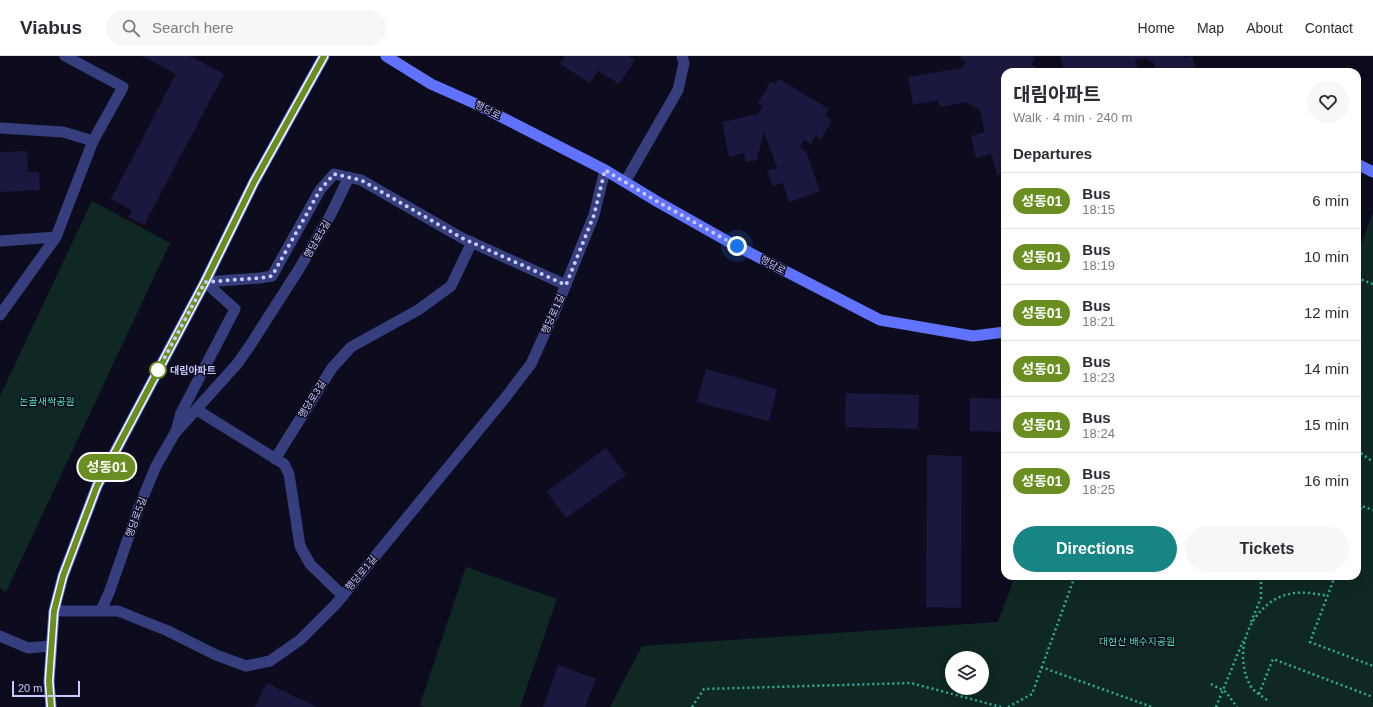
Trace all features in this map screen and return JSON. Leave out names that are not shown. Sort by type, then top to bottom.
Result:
[{"type":"main road","points":[[51,707],[49,681],[54,611],[63,576],[97,486],[205,282],[254,182],[324,56]]},
{"type":"main road","name":"행당로","points":[[386,56],[431,84],[476,104],[605,170],[729,242],[880,320],[973,336],[1001,332]]},
{"type":"main road","points":[[1361,166],[1373,172]]},
{"type":"street","points":[[0,315],[56,237],[93,141],[123,87],[65,56]]},
{"type":"street","points":[[625,182],[678,90],[684,62],[682,56]]},
{"type":"street","points":[[0,128],[63,132],[93,141]]},
{"type":"street","name":"행당로1길","points":[[54,611],[118,611],[168,631],[216,655],[246,666],[270,661],[300,640],[343,596],[505,398],[531,364],[566,285],[594,215],[605,170]]},
{"type":"street","points":[[205,282],[272,276],[320,190],[334,174],[361,180],[472,242]]},
{"type":"street","name":"행당로5길","points":[[101,610],[109,593],[141,500],[156,466],[175,433],[237,364],[251,344],[299,269],[331,214],[349,177]]},
{"type":"street","points":[[0,241],[56,237]]},
{"type":"street","name":"행당로1길","points":[[472,242],[566,285]]},
{"type":"street","name":"행당로3길","points":[[275,458],[332,368],[351,347],[418,310],[451,286],[472,242]]},
{"type":"street","points":[[175,433],[181,413],[235,309],[205,282]]},
{"type":"street","points":[[197,410],[284,464],[289,474],[300,546],[310,564],[343,596]]},
{"type":"street","points":[[0,636],[28,648],[51,646]]},
{"type":"path","points":[[1361,280],[1373,284]]},
{"type":"path","points":[[1361,453],[1373,462]]},
{"type":"path","points":[[1361,509],[1362,506],[1373,510]]},
{"type":"path","points":[[1008,707],[1032,694],[1074,580]]},
{"type":"path","points":[[1216,707],[1261,598],[1261,580]]},
{"type":"path","points":[[1334,580],[1310,642],[1373,666]]},
{"type":"path","points":[[1267,700],[1252,688],[1246,677],[1243,664],[1243,651],[1249,627],[1264,607],[1286,595],[1298,592],[1311,592],[1328,596]]},
{"type":"path","points":[[1259,694],[1273,659],[1373,697]]},
{"type":"path","points":[[1041,667],[1152,707]]},
{"type":"path","points":[[692,707],[704,690],[911,683],[1001,707]]},
{"type":"path","points":[[1211,684],[1231,696],[1237,707]]},
{"type":"green space","name":"논골새싹공원","points":[[92,201],[170,243],[6,592],[0,588],[0,396]]},
{"type":"green space","name":"대현산 배수지공원","points":[[1373,212],[1373,707],[610,707],[642,646],[998,622],[1014,580],[1361,580],[1361,244]]},
{"type":"green space","points":[[466,567],[557,599],[520,707],[425,707],[420,705]]},
{"type":"building","points":[[142,56],[190,56],[224,74],[144,225],[128,217],[132,210],[111,199],[176,74]]},
{"type":"building","points":[[565,56],[628,56],[635,60],[619,84],[598,71],[590,83],[560,64]]},
{"type":"building","points":[[961,56],[1032,56],[1035,58],[1031,64],[1037,68],[1001,68],[1001,174],[997,175],[991,154],[976,158],[971,136],[985,132],[980,110],[965,102],[940,107],[938,100],[913,105],[908,77],[962,68],[966,62],[960,58]]},
{"type":"building","points":[[1060,56],[1184,56],[1184,58],[1192,56],[1196,68],[1156,68],[1154,63],[1145,58],[1135,60],[1138,68],[1063,68]]},
{"type":"building","points":[[779,79],[829,109],[825,115],[832,120],[821,139],[815,136],[811,144],[804,140],[800,147],[806,152],[820,191],[789,202],[783,183],[773,186],[767,171],[777,168],[764,131],[757,160],[746,162],[744,153],[729,157],[722,122],[758,114],[763,106],[758,103],[771,81],[776,84]]},
{"type":"building","points":[[27,151],[28,172],[39,172],[40,190],[0,192],[0,152]]},
{"type":"building","points":[[706,369],[777,389],[769,421],[697,402]]},
{"type":"building","points":[[846,393],[919,395],[918,429],[845,427]]},
{"type":"building","points":[[970,398],[1001,399],[1001,432],[970,431]]},
{"type":"building","points":[[606,448],[626,475],[566,518],[547,491]]},
{"type":"building","points":[[927,455],[962,456],[961,608],[926,607]]},
{"type":"building","points":[[558,665],[596,679],[585,707],[543,707]]},
{"type":"building","points":[[267,683],[317,707],[255,707]]},
{"type":"bus line","name":"성동01","points":[[51,707],[49,681],[54,611],[63,576],[97,486],[205,282],[254,182],[324,56]]},
{"type":"place","name":"대림아파트","points":[[158,370]]},
{"type":"route","points":[[158,370],[205,282],[272,276],[320,190],[334,174],[361,180],[462,238],[566,285],[594,215],[605,170],[658,202],[737,246]]}]
